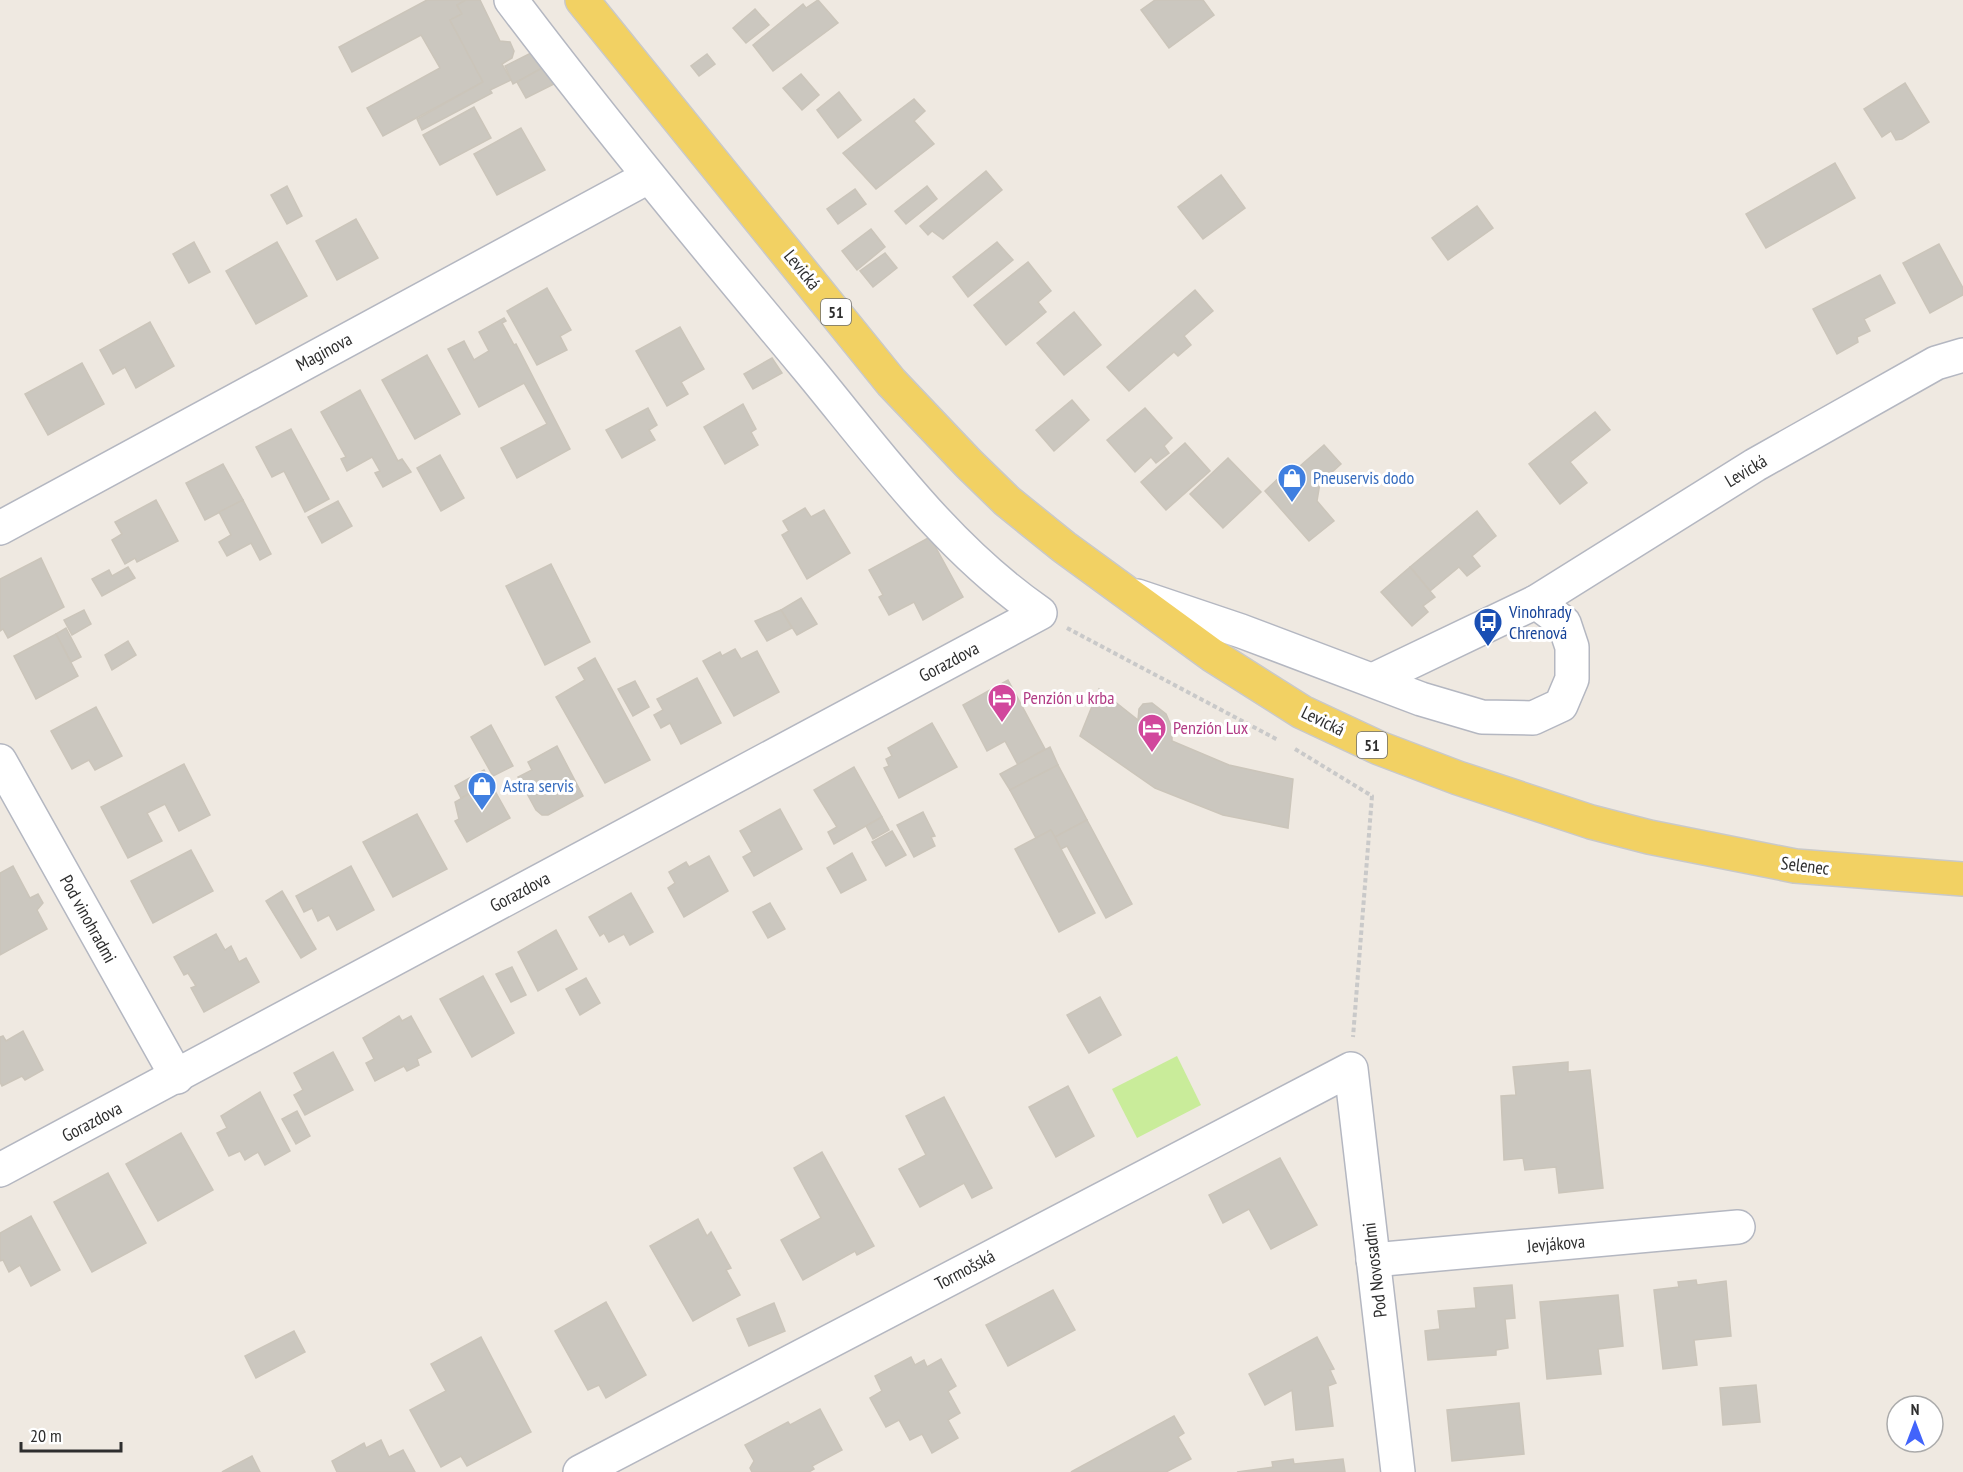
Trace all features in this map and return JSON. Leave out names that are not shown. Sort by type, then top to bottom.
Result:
[{"type":"main road","name":"Levická","points":[[582,0],[891,382],[1007,501],[1124,592],[1212,655],[1302,712],[1379,748],[1458,778],[1591,822],[1649,837]]},
{"type":"main road","name":"Selenec","points":[[1649,837],[1795,866],[1963,879]]},
{"type":"street","points":[[511,0],[648,177],[932,518],[1015,596],[1040,613]]},
{"type":"street","name":"Maginova","points":[[0,528],[648,177]]},
{"type":"street","name":"Levická","points":[[1373,680],[1419,660],[1477,628],[1536,602],[1755,465],[1936,363],[1963,355]]},
{"type":"street","name":"Levická","points":[[1124,592],[1241,631],[1420,699],[1482,717],[1533,718],[1561,705],[1572,679],[1572,647],[1564,623],[1536,602]]},
{"type":"street","name":"Gorazdova","points":[[0,1170],[1040,613]]},
{"type":"street","name":"Pod vinohradmi","points":[[0,760],[177,1077]]},
{"type":"street","name":"Pod Novosadmi","points":[[1351,1069],[1398,1472]]},
{"type":"street","name":"Tormošská","points":[[580,1472],[1351,1069]]},
{"type":"street","name":"Jevjákova","points":[[1373,1260],[1738,1227]]},
{"type":"path","points":[[1040,613],[1282,742]]},
{"type":"path","points":[[1293,748],[1372,796],[1351,1069]]},
{"type":"green space","points":[[1177,1056],[1201,1105],[1137,1138],[1112,1089]]},
{"type":"building","points":[[427,0],[466,0],[457,5],[462,14],[450,20],[483,82],[383,136],[367,108],[440,68],[421,35],[352,72],[339,47]]},
{"type":"building","points":[[466,0],[480,0],[500,41],[510,42],[514,51],[512,58],[502,64],[511,80],[490,90],[492,93],[422,130],[417,119],[483,82],[450,20],[462,14],[457,5]]},
{"type":"building","points":[[818,0],[838,23],[773,71],[753,45],[803,4],[806,8]]},
{"type":"building","points":[[1155,0],[1203,0],[1214,15],[1169,48],[1141,10]]},
{"type":"building","points":[[755,9],[769,25],[746,43],[733,28]]},
{"type":"building","points":[[533,52],[544,67],[513,84],[505,66]]},
{"type":"building","points":[[707,54],[715,64],[699,76],[691,66]]},
{"type":"building","points":[[544,67],[556,83],[526,98],[517,82]]},
{"type":"building","points":[[801,74],[819,95],[802,110],[783,88]]},
{"type":"building","points":[[1905,83],[1929,122],[1902,139],[1896,140],[1891,131],[1882,137],[1864,109]]},
{"type":"building","points":[[839,92],[861,120],[838,138],[817,110]]},
{"type":"building","points":[[914,99],[925,111],[914,121],[934,144],[876,189],[843,153]]},
{"type":"building","points":[[474,107],[491,138],[440,165],[423,135]]},
{"type":"building","points":[[521,128],[545,170],[497,195],[474,154]]},
{"type":"building","points":[[1835,163],[1855,198],[1766,248],[1746,214]]},
{"type":"building","points":[[986,171],[1002,190],[943,239],[932,231],[928,235],[920,226]]},
{"type":"building","points":[[1221,175],[1245,208],[1203,239],[1178,207]]},
{"type":"building","points":[[287,186],[302,216],[287,224],[271,195]]},
{"type":"building","points":[[927,186],[937,199],[906,224],[895,211]]},
{"type":"building","points":[[855,189],[866,204],[838,224],[827,209]]},
{"type":"building","points":[[1477,206],[1493,228],[1448,260],[1432,238]]},
{"type":"building","points":[[356,219],[378,258],[337,280],[316,241]]},
{"type":"building","points":[[871,229],[885,247],[857,270],[842,251]]},
{"type":"building","points":[[194,242],[210,272],[189,283],[173,254]]},
{"type":"building","points":[[277,242],[307,296],[256,324],[226,271]]},
{"type":"building","points":[[997,242],[1013,260],[968,297],[953,277]]},
{"type":"building","points":[[1939,244],[1963,288],[1963,295],[1930,313],[1903,263]]},
{"type":"building","points":[[885,253],[897,268],[873,287],[860,271]]},
{"type":"building","points":[[1028,262],[1051,291],[1038,302],[1046,312],[1006,345],[974,305]]},
{"type":"building","points":[[1880,275],[1895,303],[1864,319],[1870,331],[1857,337],[1858,342],[1837,354],[1813,309]]},
{"type":"building","points":[[547,288],[571,330],[560,336],[567,350],[537,365],[507,311]]},
{"type":"building","points":[[1195,290],[1213,311],[1184,336],[1191,345],[1178,356],[1174,352],[1129,391],[1107,367]]},
{"type":"building","points":[[1074,312],[1101,345],[1064,375],[1037,343]]},
{"type":"building","points":[[504,318],[506,321],[502,323],[514,345],[516,344],[570,449],[517,478],[501,448],[547,424],[524,383],[479,407],[448,349],[464,341],[474,360],[489,351],[479,332]]},
{"type":"building","points":[[150,322],[174,366],[136,388],[125,367],[113,374],[100,350]]},
{"type":"building","points":[[680,327],[704,369],[681,382],[688,394],[667,406],[636,351]]},
{"type":"building","points":[[427,355],[460,414],[415,439],[382,380]]},
{"type":"building","points":[[772,358],[782,373],[753,389],[744,374]]},
{"type":"building","points":[[82,363],[104,404],[48,435],[25,394]]},
{"type":"building","points":[[360,390],[398,461],[402,459],[411,472],[383,487],[375,473],[380,471],[372,457],[347,471],[341,459],[346,457],[321,412]]},
{"type":"building","points":[[1072,400],[1089,420],[1054,451],[1036,430]]},
{"type":"building","points":[[743,404],[756,429],[751,432],[758,445],[725,464],[704,427]]},
{"type":"building","points":[[648,408],[657,425],[649,430],[655,440],[622,458],[606,430]]},
{"type":"building","points":[[1145,408],[1172,438],[1164,446],[1169,453],[1156,463],[1151,457],[1135,472],[1107,440]]},
{"type":"building","points":[[1595,412],[1610,430],[1570,462],[1587,483],[1560,504],[1529,464]]},
{"type":"building","points":[[291,429],[329,499],[305,512],[284,471],[272,477],[256,447]]},
{"type":"building","points":[[1185,443],[1210,471],[1166,510],[1141,482]]},
{"type":"building","points":[[1324,445],[1341,464],[1320,483],[1317,501],[1334,521],[1309,541],[1265,491],[1288,469],[1292,473]]},
{"type":"building","points":[[440,455],[464,498],[441,511],[417,468]]},
{"type":"building","points":[[1228,458],[1261,492],[1223,528],[1190,494]]},
{"type":"building","points":[[223,464],[243,500],[205,520],[186,483]]},
{"type":"building","points":[[156,500],[178,541],[137,562],[135,558],[125,564],[112,540],[122,534],[115,522]]},
{"type":"building","points":[[243,500],[271,554],[260,560],[251,543],[227,556],[219,542],[231,535],[219,512]]},
{"type":"building","points":[[338,501],[352,526],[322,543],[308,517]]},
{"type":"building","points":[[805,508],[811,517],[824,510],[850,553],[807,579],[782,535],[789,531],[783,521]]},
{"type":"building","points":[[1477,511],[1496,536],[1472,556],[1480,566],[1467,576],[1459,567],[1430,591],[1410,567]]},
{"type":"building","points":[[930,537],[963,597],[923,620],[914,602],[889,615],[879,597],[883,595],[869,570]]},
{"type":"building","points":[[41,558],[64,607],[8,638],[3,629],[0,631],[0,579]]},
{"type":"building","points":[[551,564],[590,642],[545,665],[506,586]]},
{"type":"building","points":[[128,567],[135,578],[102,596],[92,579],[109,570],[112,576]]},
{"type":"building","points":[[1410,567],[1435,597],[1423,606],[1428,612],[1412,626],[1381,592]]},
{"type":"building","points":[[801,598],[817,624],[797,635],[781,610]]},
{"type":"building","points":[[84,610],[91,624],[72,635],[64,620]]},
{"type":"building","points":[[781,610],[792,628],[767,641],[755,621]]},
{"type":"building","points":[[66,628],[81,657],[71,662],[56,634]]},
{"type":"building","points":[[56,634],[78,676],[36,699],[14,656]]},
{"type":"building","points":[[128,641],[136,655],[112,670],[105,655]]},
{"type":"building","points":[[735,649],[741,659],[757,651],[779,692],[734,716],[703,661],[720,652],[722,656]]},
{"type":"building","points":[[595,658],[650,760],[605,783],[556,697],[585,680],[578,668]]},
{"type":"building","points":[[697,678],[721,723],[681,744],[670,723],[661,728],[654,715],[663,710],[657,699]]},
{"type":"building","name":"Penzión u krba","points":[[1008,680],[1045,749],[1018,765],[1005,741],[987,751],[963,705]]},
{"type":"building","points":[[635,681],[649,707],[633,716],[618,689]]},
{"type":"building","name":"Penzión Lux","points":[[1099,689],[1138,720],[1139,709],[1143,704],[1152,703],[1166,714],[1172,728],[1172,741],[1229,765],[1293,779],[1288,828],[1223,815],[1155,788],[1080,736]]},
{"type":"building","points":[[96,707],[122,756],[95,770],[89,760],[72,769],[51,731]]},
{"type":"building","points":[[932,723],[957,767],[899,798],[884,768],[889,766],[886,759],[892,756],[888,748]]},
{"type":"building","points":[[491,725],[513,766],[493,776],[471,737]]},
{"type":"building","points":[[557,746],[583,796],[548,815],[542,815],[536,810],[518,777],[532,770],[528,762]]},
{"type":"building","points":[[1050,747],[1058,765],[1010,790],[1000,774]]},
{"type":"building","points":[[184,764],[210,815],[179,831],[165,804],[147,813],[162,841],[128,858],[101,807]]},
{"type":"building","points":[[1058,765],[1087,820],[1055,837],[1051,830],[1036,838],[1010,790]]},
{"type":"building","points":[[854,767],[882,817],[834,844],[828,832],[837,827],[814,790]]},
{"type":"building","points":[[484,770],[490,782],[461,798],[455,786]]},
{"type":"building","points":[[490,782],[510,818],[467,842],[455,821],[459,819],[455,802]]},
{"type":"building","points":[[780,809],[802,849],[754,876],[743,857],[752,852],[740,831]]},
{"type":"building","points":[[923,812],[935,836],[931,837],[935,846],[914,857],[897,825]]},
{"type":"building","points":[[417,814],[447,869],[393,897],[363,842]]},
{"type":"building","points":[[882,817],[889,830],[873,839],[866,826]]},
{"type":"building","points":[[1087,820],[1132,904],[1106,918],[1067,846],[1061,849],[1055,837]]},
{"type":"building","points":[[1051,830],[1095,913],[1059,932],[1015,849]]},
{"type":"building","points":[[892,831],[906,855],[886,866],[872,842]]},
{"type":"building","points":[[191,850],[213,891],[153,923],[131,881]]},
{"type":"building","points":[[852,853],[866,880],[841,893],[827,868]]},
{"type":"building","points":[[709,856],[728,891],[684,917],[668,888],[675,883],[669,872],[686,862],[689,867]]},
{"type":"building","points":[[13,866],[30,898],[38,894],[43,903],[37,910],[47,929],[0,955],[0,873]]},
{"type":"building","points":[[351,866],[374,910],[337,930],[329,915],[318,921],[312,908],[304,912],[296,896]]},
{"type":"building","points":[[282,891],[316,949],[301,958],[266,901]]},
{"type":"building","points":[[631,893],[653,932],[630,945],[624,934],[609,942],[604,933],[600,936],[589,917]]},
{"type":"building","points":[[770,903],[785,929],[768,938],[753,912]]},
{"type":"building","points":[[556,930],[577,969],[538,991],[518,952]]},
{"type":"building","points":[[216,934],[225,950],[231,946],[239,962],[246,958],[259,982],[204,1012],[191,988],[196,986],[188,973],[184,975],[174,957]]},
{"type":"building","points":[[512,967],[526,995],[511,1002],[496,974]]},
{"type":"building","points":[[483,976],[514,1033],[472,1057],[440,999]]},
{"type":"building","points":[[586,978],[600,1003],[580,1015],[566,989]]},
{"type":"building","points":[[1100,997],[1121,1035],[1089,1053],[1067,1015]]},
{"type":"building","points":[[399,1016],[402,1021],[411,1016],[431,1052],[417,1059],[419,1065],[407,1071],[404,1066],[375,1081],[366,1063],[374,1059],[363,1038]]},
{"type":"building","points":[[23,1031],[43,1070],[25,1080],[22,1076],[2,1086],[0,1082],[0,1037],[3,1036],[6,1041]]},
{"type":"building","points":[[333,1052],[353,1090],[305,1115],[294,1095],[303,1090],[294,1073]]},
{"type":"building","points":[[1568,1062],[1568,1072],[1590,1070],[1603,1188],[1559,1193],[1556,1167],[1525,1170],[1523,1158],[1504,1160],[1501,1096],[1516,1095],[1513,1067]]},
{"type":"building","points":[[1068,1086],[1094,1136],[1056,1157],[1029,1107]]},
{"type":"building","points":[[260,1092],[290,1151],[265,1165],[258,1152],[245,1160],[240,1151],[229,1156],[217,1133],[227,1128],[221,1116]]},
{"type":"building","points":[[944,1097],[992,1188],[972,1198],[964,1183],[920,1207],[899,1169],[926,1155],[906,1116]]},
{"type":"building","points":[[297,1111],[310,1136],[296,1144],[282,1119]]},
{"type":"building","points":[[181,1133],[213,1190],[158,1221],[126,1164]]},
{"type":"building","points":[[822,1152],[874,1246],[857,1255],[855,1251],[803,1280],[781,1240],[821,1218],[794,1168]]},
{"type":"building","points":[[1280,1158],[1317,1225],[1271,1249],[1249,1209],[1223,1223],[1209,1195]]},
{"type":"building","points":[[108,1173],[146,1243],[92,1272],[54,1202]]},
{"type":"building","points":[[31,1216],[60,1270],[31,1286],[20,1265],[9,1272],[3,1260],[0,1261],[0,1233]]},
{"type":"building","points":[[698,1219],[707,1236],[711,1232],[731,1268],[726,1270],[740,1295],[693,1321],[650,1246]]},
{"type":"building","points":[[1696,1280],[1697,1285],[1726,1281],[1731,1336],[1694,1340],[1697,1365],[1663,1369],[1654,1290],[1679,1287],[1678,1282]]},
{"type":"building","points":[[1512,1285],[1515,1318],[1505,1319],[1508,1348],[1496,1350],[1496,1355],[1428,1360],[1425,1331],[1440,1329],[1438,1311],[1476,1308],[1474,1288]]},
{"type":"building","points":[[1053,1290],[1075,1330],[1008,1366],[986,1325]]},
{"type":"building","points":[[1618,1295],[1623,1346],[1598,1349],[1601,1374],[1547,1379],[1540,1302]]},
{"type":"building","points":[[606,1302],[646,1375],[606,1398],[599,1385],[588,1390],[555,1331]]},
{"type":"building","points":[[774,1303],[785,1331],[749,1346],[737,1319]]},
{"type":"building","points":[[294,1331],[305,1352],[256,1378],[245,1356]]},
{"type":"building","points":[[481,1337],[531,1432],[467,1466],[461,1456],[441,1467],[410,1410],[446,1391],[431,1364]]},
{"type":"building","points":[[1317,1337],[1334,1369],[1330,1370],[1336,1383],[1328,1386],[1333,1426],[1296,1430],[1292,1390],[1265,1405],[1249,1374]]},
{"type":"building","points":[[911,1357],[915,1365],[924,1360],[927,1367],[941,1359],[956,1386],[948,1391],[960,1413],[948,1420],[958,1438],[932,1453],[922,1434],[910,1440],[899,1420],[886,1427],[870,1398],[882,1391],[875,1376]]},
{"type":"building","points":[[1756,1385],[1760,1422],[1723,1425],[1720,1388]]},
{"type":"building","points":[[1519,1403],[1524,1454],[1452,1461],[1447,1410]]},
{"type":"building","points":[[820,1409],[842,1450],[812,1466],[814,1469],[809,1472],[752,1472],[750,1468],[754,1461],[745,1445],[788,1422],[790,1425]]},
{"type":"building","points":[[1174,1416],[1184,1433],[1178,1437],[1191,1459],[1166,1472],[1071,1472]]},
{"type":"building","points":[[381,1440],[389,1457],[403,1450],[415,1472],[337,1472],[332,1461],[364,1443],[366,1448]]},
{"type":"building","points":[[252,1456],[260,1472],[222,1472]]},
{"type":"building","points":[[1293,1459],[1294,1464],[1343,1459],[1345,1472],[1237,1472],[1273,1467],[1272,1462]]},
{"type":"place","name":"Pneuservis dodo","points":[[1292,504]]},
{"type":"place","name":"Vinohrady Chrenová","points":[[1488,648]]},
{"type":"place","name":"Penzión u krba","points":[[1002,724]]},
{"type":"place","name":"Penzión Lux","points":[[1152,754]]},
{"type":"place","name":"Astra servis","points":[[482,812]]}]
